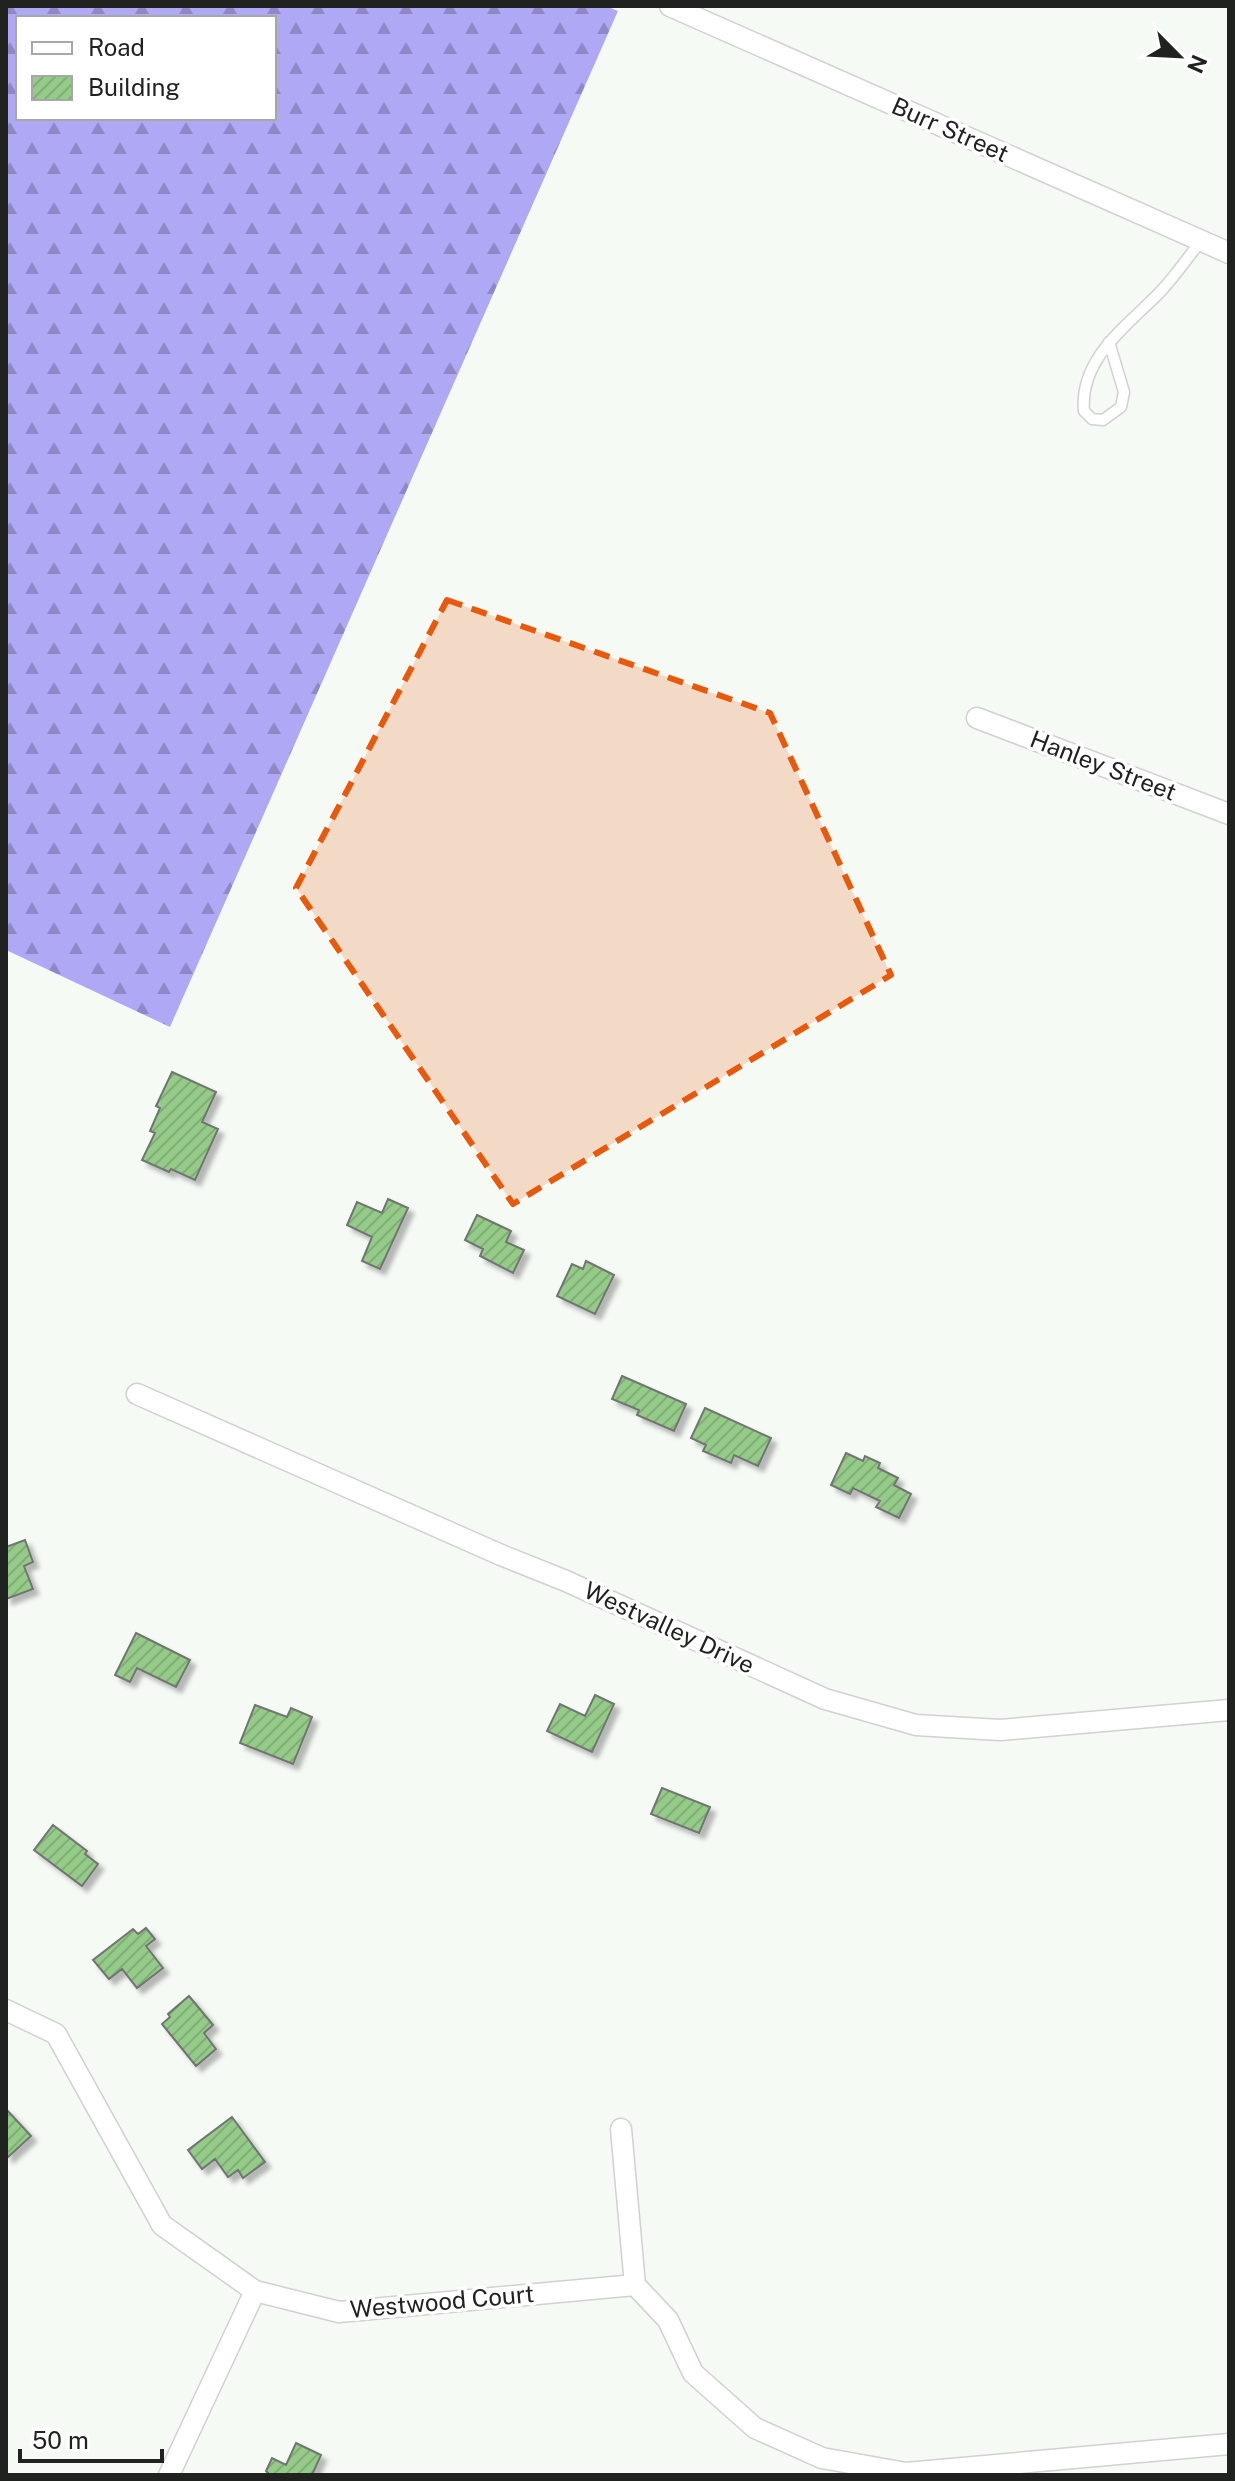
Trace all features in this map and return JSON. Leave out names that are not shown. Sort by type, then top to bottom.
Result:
[{"type":"street","name":"Burr Street","points":[[670,6],[1229,253]]},
{"type":"street","name":"Hanley Street","points":[[977,718],[1229,814]]},
{"type":"street","name":"Westvalley Drive","points":[[137,1394],[566,1581],[825,1699],[859,1709],[931,1728],[1000,1730],[1229,1710]]},
{"type":"street","name":"Westwood Court","points":[[6,2010],[56,2034],[162,2225],[255,2291],[339,2312],[635,2285]]},
{"type":"street","points":[[621,2129],[635,2285],[668,2320],[693,2373],[755,2428],[822,2458],[906,2473],[1229,2444]]},
{"type":"street","points":[[169,2475],[255,2291]]},
{"type":"lane","points":[[1109,342],[1124,392],[1121,407],[1103,420],[1092,419],[1084,411],[1082,397],[1091,368],[1109,342],[1164,288],[1201,241]]},
{"type":"highlighted area","points":[[447,600],[770,713],[891,975],[513,1204],[296,888]]},
{"type":"green space","points":[[6,6],[606,6],[618,11],[170,1027],[6,950]]},
{"type":"building","points":[[172,1072],[216,1092],[202,1122],[218,1129],[195,1180],[142,1160],[155,1133],[150,1131],[160,1108],[156,1106]]},
{"type":"building","points":[[388,1199],[408,1208],[380,1269],[362,1261],[372,1237],[347,1225],[357,1202],[382,1213]]},
{"type":"building","points":[[477,1215],[511,1231],[506,1242],[524,1250],[513,1273],[480,1256],[483,1249],[465,1240]]},
{"type":"building","points":[[586,1261],[614,1275],[595,1314],[557,1296],[572,1264],[583,1269]]},
{"type":"building","points":[[622,1376],[686,1404],[674,1431],[637,1415],[639,1410],[612,1399]]},
{"type":"building","points":[[705,1408],[771,1438],[758,1466],[734,1455],[731,1463],[703,1451],[706,1445],[691,1438]]},
{"type":"building","points":[[846,1453],[863,1461],[865,1456],[880,1463],[878,1468],[898,1478],[894,1485],[911,1494],[899,1518],[876,1507],[880,1501],[853,1488],[850,1494],[831,1485]]},
{"type":"building","points":[[25,1540],[33,1562],[24,1566],[33,1589],[6,1599],[6,1547]]},
{"type":"building","points":[[136,1633],[190,1660],[176,1687],[137,1668],[130,1682],[115,1675]]},
{"type":"building","points":[[595,1695],[614,1704],[592,1752],[547,1731],[560,1704],[585,1716]]},
{"type":"building","points":[[255,1705],[287,1717],[291,1708],[312,1717],[293,1764],[240,1743]]},
{"type":"building","points":[[662,1788],[710,1807],[699,1833],[651,1814]]},
{"type":"building","points":[[53,1825],[87,1851],[85,1854],[98,1864],[82,1886],[34,1850]]},
{"type":"building","points":[[146,1928],[155,1939],[146,1946],[163,1968],[137,1988],[122,1969],[109,1979],[93,1960],[133,1929],[138,1934]]},
{"type":"building","points":[[189,1996],[213,2025],[204,2033],[216,2049],[196,2066],[162,2024],[170,2017],[168,2014]]},
{"type":"building","points":[[6,2109],[31,2136],[8,2157],[6,2155]]},
{"type":"building","points":[[232,2117],[265,2162],[243,2178],[238,2170],[228,2177],[215,2159],[202,2169],[188,2150]]},
{"type":"building","points":[[296,2443],[321,2455],[312,2475],[270,2475],[266,2471],[272,2458],[286,2465]]}]
